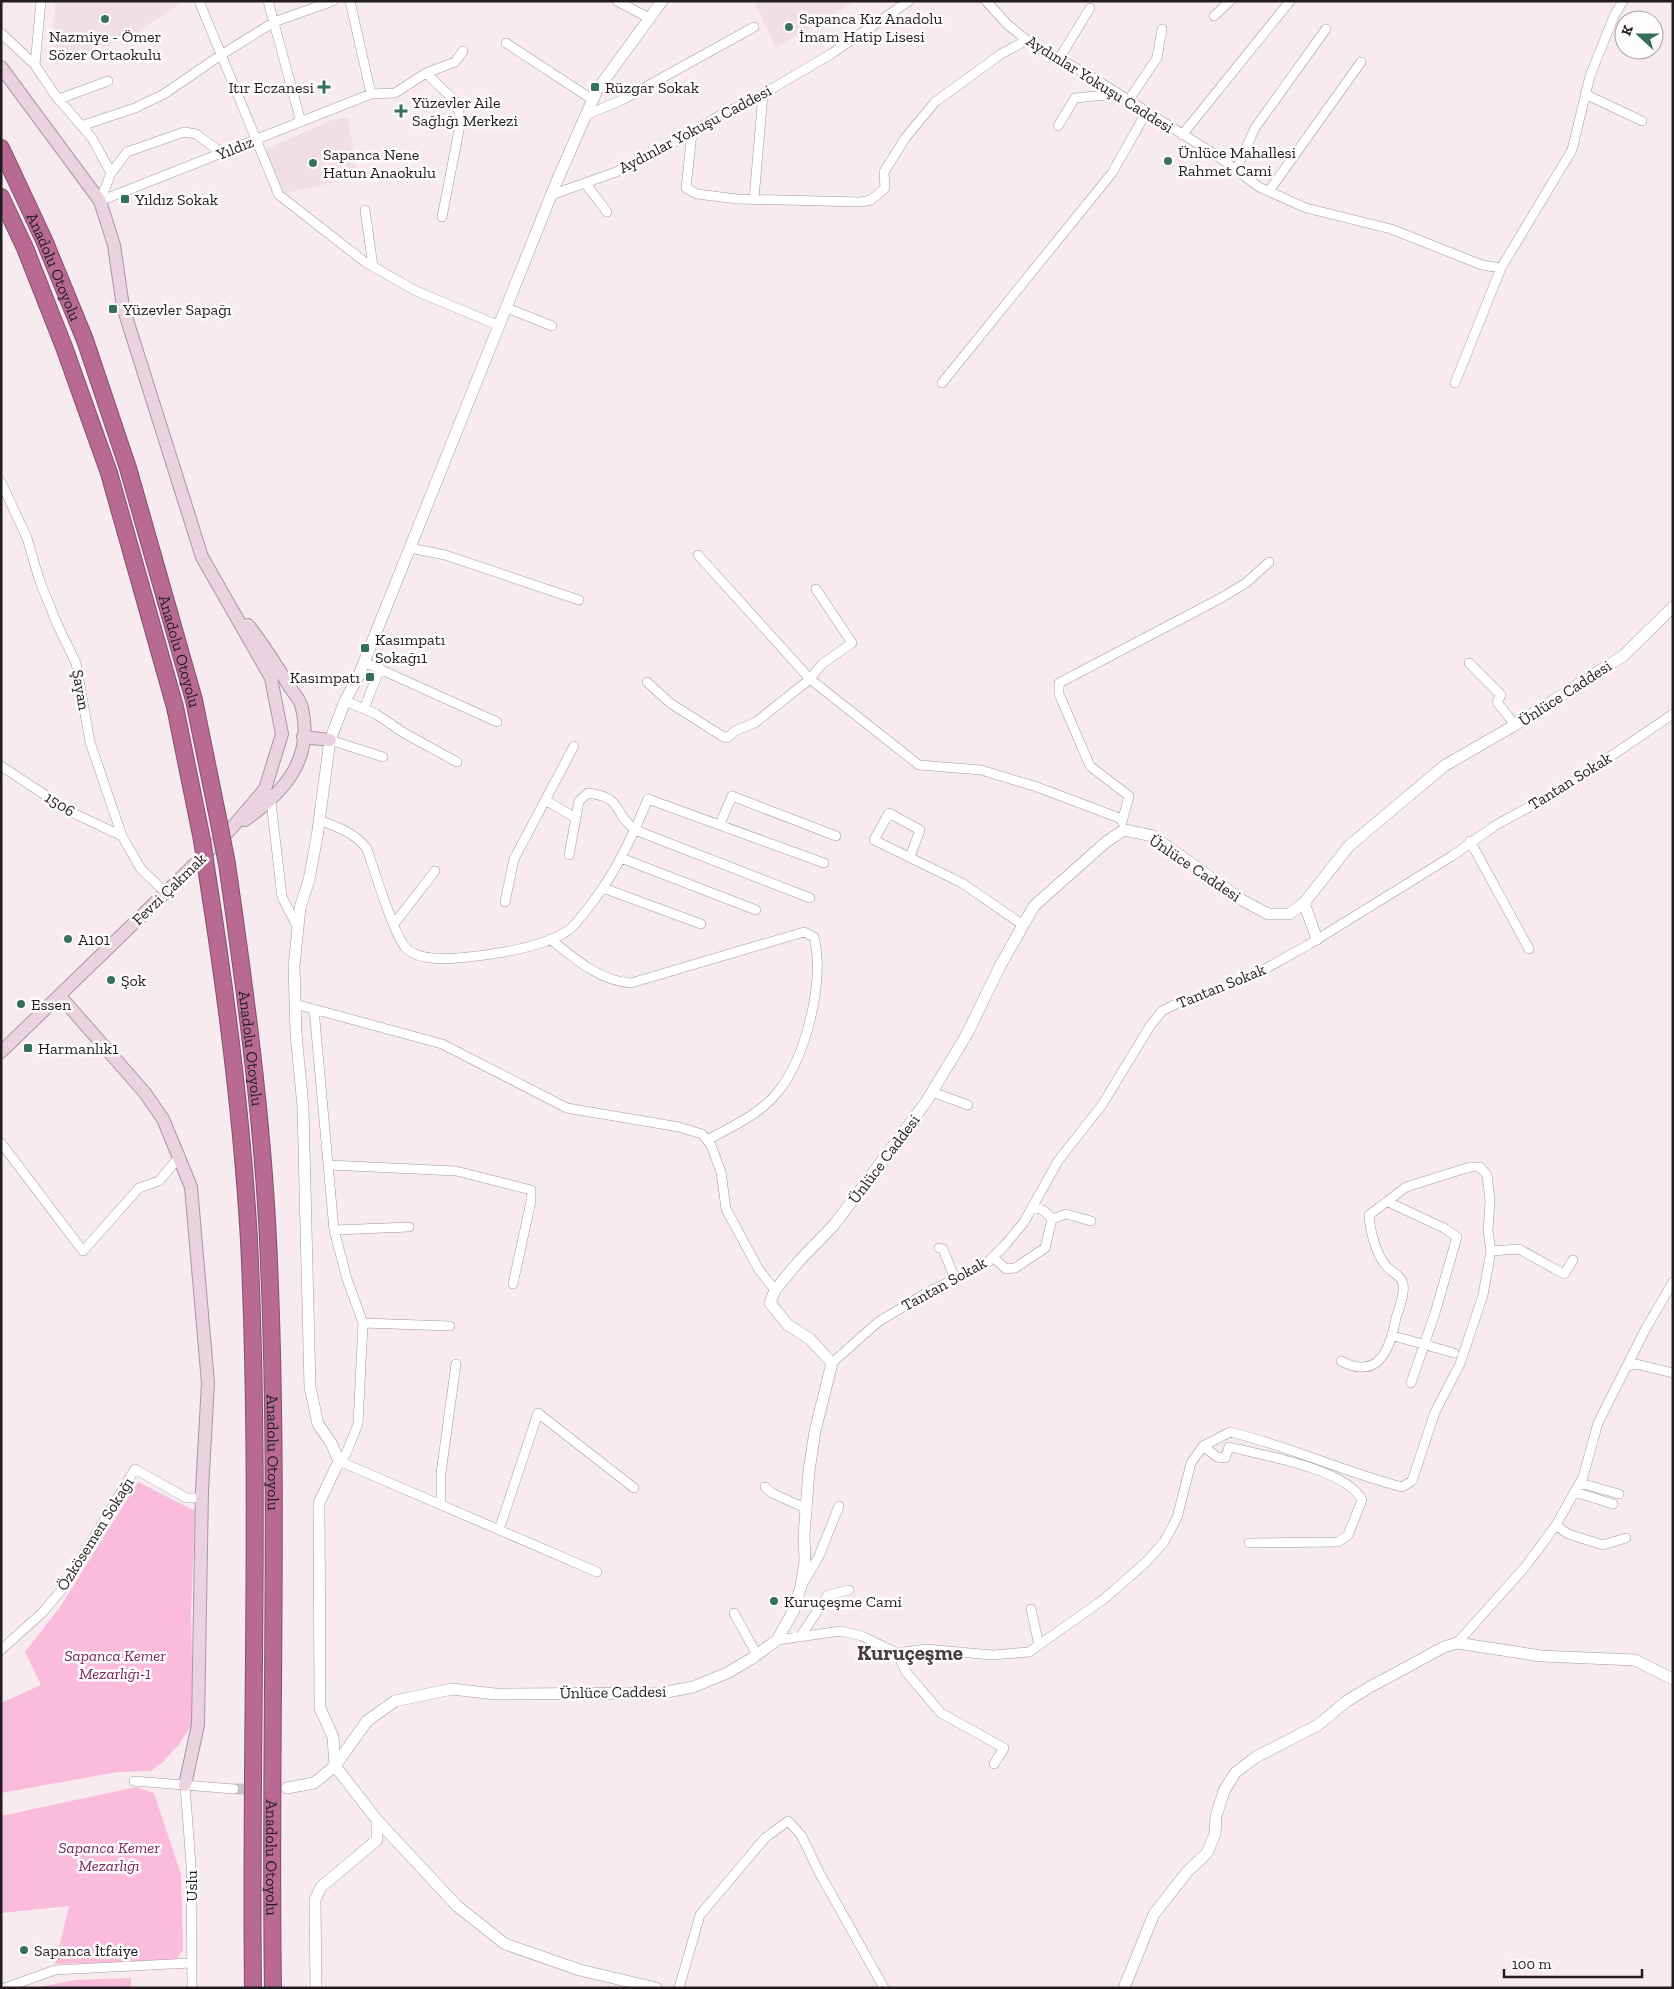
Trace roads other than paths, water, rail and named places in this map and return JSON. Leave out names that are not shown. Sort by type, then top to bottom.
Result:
[{"type":"highway","name":"Anadolu Otoyolu","points":[[1,148],[44,240],[85,340],[128,468],[194,700],[224,827],[227,864],[253,1056],[268,1239],[274,1456],[273,1988]]},
{"type":"highway","name":"Anadolu Otoyolu","points":[[1,197],[25,248],[64,347],[109,473],[174,707],[202,840],[233,1056],[248,1239],[255,1457],[253,1988]]},
{"type":"main road","points":[[1,67],[100,201],[114,245],[123,307],[172,468],[202,557],[271,678],[281,738],[287,749],[300,756]]},
{"type":"main road","points":[[222,594],[266,647],[298,700],[302,707],[304,732],[300,756],[292,776],[271,802],[224,827]]},
{"type":"main road","points":[[224,827],[265,789],[281,738],[289,727],[330,740]]},
{"type":"main road","name":"Fevzi Çakmak","points":[[1,1052],[166,892],[224,827]]},
{"type":"main road","points":[[60,996],[145,1093],[163,1119],[180,1156],[191,1187],[208,1383],[202,1498],[198,1725],[185,1785]]},
{"type":"street","points":[[35,66],[41,1]]},
{"type":"street","points":[[199,1],[279,195],[326,234],[373,266],[416,291],[500,326]]},
{"type":"street","points":[[268,1],[301,122]]},
{"type":"street","points":[[81,126],[135,108],[164,94],[274,22],[333,1]]},
{"type":"street","points":[[350,1],[371,94]]},
{"type":"street","points":[[617,1],[649,18]]},
{"type":"street","points":[[596,1572],[338,1461],[331,1443],[318,1424],[310,1387],[303,1107],[294,966],[300,908],[309,880],[330,740],[345,701],[364,662],[551,196],[586,115],[593,100],[623,52],[662,1]]},
{"type":"street","name":"Aydınlar Yokuşu Caddesi","points":[[551,196],[616,172],[692,133],[722,114],[763,94],[831,54],[908,1]]},
{"type":"street","name":"Aydınlar Yokuşu Caddesi","points":[[986,1],[1008,25],[1027,40],[1117,94],[1269,191],[1306,208],[1391,229],[1482,265],[1501,268]]},
{"type":"street","points":[[1214,16],[1230,1]]},
{"type":"street","points":[[1182,135],[1290,1]]},
{"type":"street","points":[[1455,382],[1501,268],[1572,150],[1590,76],[1614,16],[1623,1]]},
{"type":"street","points":[[1059,59],[1090,8]]},
{"type":"street","points":[[586,115],[622,100],[754,27]]},
{"type":"street","points":[[1128,101],[1157,58],[1162,29]]},
{"type":"street","points":[[1236,170],[1255,128],[1326,29]]},
{"type":"street","points":[[1,33],[35,66],[59,99],[92,138],[111,172]]},
{"type":"street","points":[[692,133],[686,188],[697,194],[754,199],[861,202],[871,200],[885,188],[884,172],[906,137],[935,102],[1000,54],[1027,40]]},
{"type":"street","points":[[506,43],[593,100]]},
{"type":"street","name":"Yıldız","points":[[100,201],[371,94],[395,93],[426,73],[455,62],[463,51]]},
{"type":"street","points":[[1269,191],[1361,62]]},
{"type":"street","points":[[426,73],[456,102],[461,120],[442,217]]},
{"type":"street","points":[[59,99],[108,81]]},
{"type":"street","points":[[754,199],[763,94]]},
{"type":"street","points":[[1058,126],[1075,98],[1117,94]]},
{"type":"street","points":[[1586,94],[1642,121]]},
{"type":"street","points":[[942,383],[1008,304],[1112,173],[1146,113]]},
{"type":"street","points":[[100,201],[111,172],[127,152],[184,132],[196,134],[222,153]]},
{"type":"street","points":[[585,183],[607,212]]},
{"type":"street","points":[[365,210],[373,266]]},
{"type":"street","points":[[507,308],[552,326]]},
{"type":"street","name":"Şayan","points":[[1,482],[27,538],[39,578],[57,624],[76,663],[90,742],[122,836],[141,869],[166,892]]},
{"type":"street","points":[[410,548],[445,555],[579,600]]},
{"type":"street","points":[[698,556],[810,679],[919,765],[981,770],[1037,787],[1123,824],[1129,796],[1090,766],[1059,694],[1059,683],[1221,598],[1246,583],[1269,562]]},
{"type":"street","points":[[647,682],[670,703],[691,718],[727,738],[735,731],[756,722],[810,679],[822,664],[852,643],[816,589]]},
{"type":"street","name":"Ünlüce Caddesi","points":[[775,1290],[799,1261],[834,1226],[890,1152],[932,1092],[967,1034],[1000,966],[1023,925],[1040,901],[1106,842],[1123,824],[1153,836],[1242,900],[1268,914],[1289,914],[1304,904],[1349,846],[1444,766],[1516,725],[1623,656],[1673,607]]},
{"type":"street","points":[[364,662],[497,722]]},
{"type":"street","points":[[1469,662],[1501,695],[1498,702],[1516,725]]},
{"type":"street","points":[[364,709],[380,668]]},
{"type":"street","points":[[345,701],[364,709],[457,762]]},
{"type":"street","name":"Tantan Sokak","points":[[832,1363],[878,1322],[926,1293],[986,1264],[993,1257],[1024,1222],[1058,1161],[1102,1105],[1150,1026],[1162,1011],[1178,1003],[1203,996],[1256,974],[1317,939],[1452,856],[1470,841],[1564,788],[1673,714]]},
{"type":"street","points":[[330,740],[383,757]]},
{"type":"street","points":[[504,902],[514,859],[574,746]]},
{"type":"street","name":"1506","points":[[1,766],[71,812],[122,836]]},
{"type":"street","points":[[569,855],[574,817],[579,801],[588,793],[606,796],[616,804],[626,823],[635,830],[810,898]]},
{"type":"street","points":[[720,824],[732,796],[836,836]]},
{"type":"street","points":[[319,820],[347,830],[360,840],[367,849],[394,924],[406,949],[426,956],[442,958],[478,956],[550,939],[565,933],[575,924],[604,888],[635,830],[648,799],[824,864]]},
{"type":"street","points":[[545,800],[574,817]]},
{"type":"street","points":[[271,802],[282,897],[299,928]]},
{"type":"street","points":[[910,857],[920,830],[889,813],[874,840],[962,883],[1023,925]]},
{"type":"street","points":[[1470,841],[1529,949]]},
{"type":"street","points":[[621,858],[756,910]]},
{"type":"street","points":[[394,924],[434,871]]},
{"type":"street","points":[[604,888],[701,924]]},
{"type":"street","points":[[1304,904],[1317,939]]},
{"type":"street","points":[[550,939],[592,970],[619,982],[631,982],[804,932],[814,937],[818,967],[813,1010],[786,1080],[776,1095],[748,1118],[707,1140]]},
{"type":"street","points":[[295,1004],[442,1044],[568,1108],[680,1127],[702,1134],[712,1145],[721,1172],[726,1209],[759,1270],[775,1290],[770,1302],[788,1325],[810,1339],[832,1363]]},
{"type":"street","points":[[314,1009],[334,1230],[346,1278],[363,1323],[358,1424],[346,1454],[338,1461],[318,1503],[320,1708],[333,1737],[334,1766],[378,1820],[457,1906],[505,1944],[580,1970],[650,1987]]},
{"type":"street","points":[[932,1092],[968,1105]]},
{"type":"street","points":[[1,1143],[83,1251],[139,1188],[159,1181],[180,1156]]},
{"type":"street","points":[[329,1165],[456,1171],[531,1190],[531,1201],[513,1284]]},
{"type":"street","points":[[777,1640],[841,1631],[862,1636],[897,1653],[926,1649],[992,1655],[1029,1652],[1104,1599],[1146,1562],[1164,1542],[1177,1518],[1191,1463],[1203,1446],[1230,1432],[1269,1441],[1357,1475],[1402,1488],[1412,1482],[1435,1412],[1460,1364],[1483,1295],[1491,1251],[1488,1231],[1490,1200],[1487,1175],[1480,1167],[1470,1167],[1430,1178],[1406,1188],[1369,1215],[1370,1229],[1382,1259],[1388,1268],[1400,1276],[1403,1285],[1394,1336],[1382,1358],[1370,1367],[1357,1368],[1341,1361]]},
{"type":"street","points":[[1388,1202],[1444,1228],[1457,1237],[1425,1344],[1411,1383]]},
{"type":"street","points":[[1032,1207],[1043,1210],[1052,1219]]},
{"type":"street","points":[[1052,1219],[1066,1214],[1091,1221]]},
{"type":"street","points":[[993,1257],[1006,1269],[1015,1268],[1045,1248],[1052,1219]]},
{"type":"street","points":[[334,1230],[409,1227]]},
{"type":"street","points":[[939,1248],[943,1249],[955,1279]]},
{"type":"street","points":[[1491,1251],[1519,1249],[1564,1274],[1573,1260]]},
{"type":"street","points":[[1457,1643],[1525,1567],[1556,1525],[1580,1483],[1590,1456],[1598,1423],[1673,1282]]},
{"type":"street","points":[[363,1323],[450,1326]]},
{"type":"street","points":[[1394,1336],[1454,1353]]},
{"type":"street","name":"Ünlüce Caddesi","points":[[287,1788],[314,1784],[334,1766],[367,1722],[395,1701],[452,1690],[495,1694],[661,1693],[693,1687],[727,1673],[757,1655],[777,1640],[794,1610],[801,1586],[805,1561],[807,1510],[816,1431],[832,1363]]},
{"type":"street","points":[[441,1504],[441,1473],[456,1364]]},
{"type":"street","points":[[1627,1366],[1636,1364],[1673,1373]]},
{"type":"street","points":[[499,1530],[538,1413],[634,1488]]},
{"type":"street","points":[[1203,1446],[1217,1457],[1225,1458],[1230,1447],[1310,1468],[1344,1481],[1358,1491],[1362,1500],[1348,1535],[1338,1542],[1249,1543]]},
{"type":"street","name":"Özkösemen Sokağı","points":[[1,1650],[44,1612],[64,1587],[135,1469],[186,1498],[202,1498]]},
{"type":"street","points":[[1580,1483],[1619,1494]]},
{"type":"street","points":[[765,1487],[772,1493],[807,1510]]},
{"type":"street","points":[[1575,1492],[1614,1504]]},
{"type":"street","points":[[801,1586],[819,1556],[839,1506]]},
{"type":"street","points":[[1556,1525],[1568,1534],[1603,1545],[1626,1538]]},
{"type":"street","points":[[800,1637],[828,1595],[849,1590]]},
{"type":"street","points":[[1031,1609],[1038,1645]]},
{"type":"street","points":[[734,1613],[757,1655]]},
{"type":"street","points":[[1124,1988],[1154,1914],[1187,1872],[1207,1853],[1215,1834],[1216,1816],[1224,1791],[1236,1773],[1256,1757],[1318,1725],[1347,1701],[1370,1687],[1444,1647],[1457,1643],[1541,1656],[1635,1660],[1673,1679]]},
{"type":"street","points":[[897,1653],[906,1672],[941,1713],[1004,1748],[994,1764]]},
{"type":"street","points":[[134,1780],[234,1789]]},
{"type":"street","name":"Uslu","points":[[185,1785],[191,1865],[190,1963],[192,1988]]},
{"type":"street","points":[[316,1988],[315,1900],[321,1887],[378,1840],[378,1820]]},
{"type":"street","points":[[679,1988],[700,1915],[765,1838],[788,1821],[801,1835],[820,1874],[884,1988]]},
{"type":"street","points":[[5,1988],[54,1970],[190,1963]]},
{"type":"tunnel","points":[[234,1789],[277,1789]]},
{"type":"place","name":"Nazmiye - Ömer Sözer Ortaokulu","points":[[105,19]]},
{"type":"place","name":"Sapanca Kız Anadolu İmam Hatip Lisesi","points":[[789,27]]},
{"type":"place","name":"Itır Eczanesi","points":[[324,87]]},
{"type":"place","name":"Rüzgar Sokak","points":[[595,87]]},
{"type":"place","name":"Yüzevler Aile Sağlığı Merkezi","points":[[401,111]]},
{"type":"place","name":"Ünlüce Mahallesi Rahmet Cami","points":[[1168,161]]},
{"type":"place","name":"Sapanca Nene Hatun Anaokulu","points":[[313,163]]},
{"type":"place","name":"Yıldız Sokak","points":[[125,199]]},
{"type":"place","name":"Yüzevler Sapağı","points":[[113,309]]},
{"type":"place","name":"Kasımpatı Sokağı1","points":[[365,648]]},
{"type":"place","name":"Kasımpatı","points":[[370,677]]},
{"type":"place","name":"A101","points":[[68,939]]},
{"type":"place","name":"Şok","points":[[111,980]]},
{"type":"place","name":"Essen","points":[[21,1004]]},
{"type":"place","name":"Harmanlık1","points":[[28,1048]]},
{"type":"place","name":"Kuruçeşme Cami","points":[[774,1601]]},
{"type":"place","name":"Sapanca İtfaiye","points":[[24,1950]]},
{"type":"district","name":"Kuruçeşme","points":[[910,1652]]},
{"type":"park label","name":"Sapanca Kemer Mezarlığı-1","points":[[115,1664]]},
{"type":"park label","name":"Sapanca Kemer Mezarlığı","points":[[109,1856]]}]
